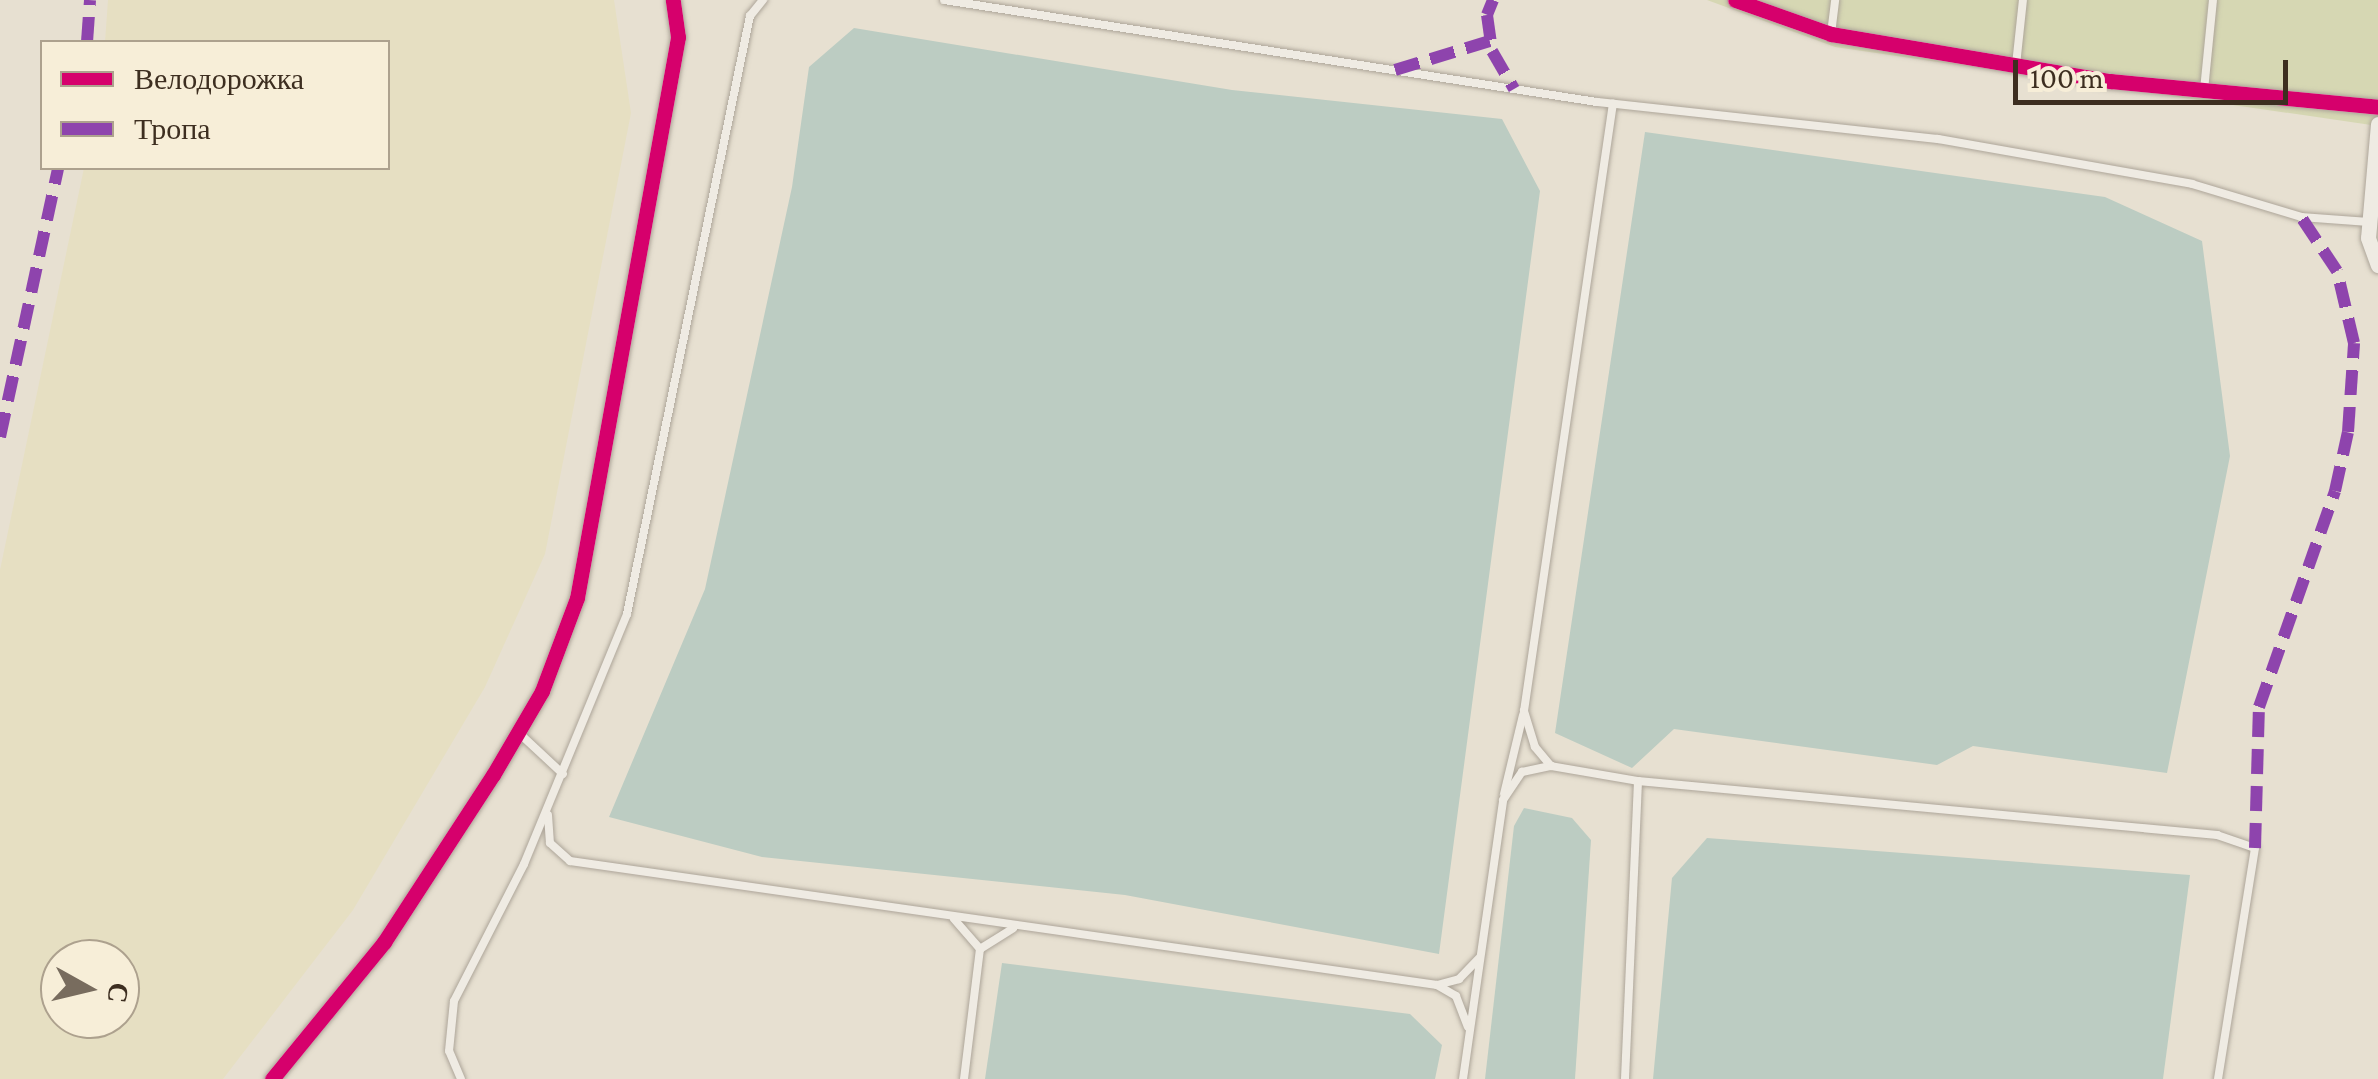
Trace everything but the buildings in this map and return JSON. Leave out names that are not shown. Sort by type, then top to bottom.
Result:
[{"type":"street","points":[[272,1079],[384,942],[518,732],[578,598],[594,528],[678,37],[673,0]]},
{"type":"street","points":[[1735,0],[1831,34],[2016,65],[2204,90],[2378,106]]},
{"type":"street","points":[[2378,124],[2369,222],[2378,265]]},
{"type":"lane","points":[[460,1079],[448,1052],[447,1020],[563,774],[626,614],[750,16],[763,0]]},
{"type":"lane","points":[[944,0],[1613,103],[1938,139],[2192,184],[2301,216],[2369,222]]},
{"type":"lane","points":[[1831,34],[1835,0]]},
{"type":"lane","points":[[2016,65],[2023,0]]},
{"type":"lane","points":[[2204,90],[2213,0]]},
{"type":"lane","points":[[1464,1079],[1503,800],[1524,711],[1613,103]]},
{"type":"lane","points":[[1524,711],[1535,747],[1551,766]]},
{"type":"lane","points":[[518,732],[563,774]]},
{"type":"lane","points":[[1503,800],[1522,772],[1551,766],[1638,781],[2216,836],[2255,848],[2218,1079]]},
{"type":"lane","points":[[1625,1079],[1638,781]]},
{"type":"lane","points":[[547,810],[550,843],[570,861],[1437,986],[1456,996],[1470,1032]]},
{"type":"lane","points":[[952,917],[980,950],[964,1079]]},
{"type":"lane","points":[[980,950],[1014,927]]},
{"type":"lane","points":[[1437,986],[1460,978],[1481,956]]},
{"type":"shaded area","points":[[108,0],[614,0],[631,113],[545,554],[485,687],[353,910],[223,1079],[0,1079],[0,570],[84,170],[390,170],[390,40],[105,40]]},
{"type":"shaded area","points":[[854,28],[1232,90],[1502,119],[1540,191],[1439,954],[1125,895],[762,857],[609,817],[705,589],[792,187],[809,67]]},
{"type":"shaded area","points":[[1645,132],[2105,197],[2202,241],[2230,456],[2167,773],[1973,746],[1937,765],[1674,729],[1632,768],[1555,733]]},
{"type":"shaded area","points":[[1524,808],[1572,818],[1591,840],[1575,1079],[1485,1079],[1514,826]]},
{"type":"shaded area","points":[[1707,838],[2190,875],[2163,1079],[1653,1079],[1672,878]]},
{"type":"shaded area","points":[[1002,963],[1410,1014],[1442,1045],[1435,1079],[985,1079]]},
{"type":"green space","points":[[1707,0],[2378,0],[2378,126],[1835,47]]},
{"type":"marked path","points":[[87,40],[90,0]]},
{"type":"marked path","points":[[1493,0],[1487,15],[1492,51],[1514,89]]},
{"type":"marked path","points":[[1395,70],[1490,41]]},
{"type":"marked path","points":[[0,437],[58,170]]},
{"type":"marked path","points":[[2255,848],[2259,707],[2335,491],[2348,432],[2354,343],[2337,271],[2301,217]]},
{"type":"cycle path","points":[[272,1079],[384,942],[493,775],[542,691],[577,598],[678,37],[673,0]]},
{"type":"cycle path","points":[[1735,0],[1831,34],[2110,81],[2378,107]]}]
